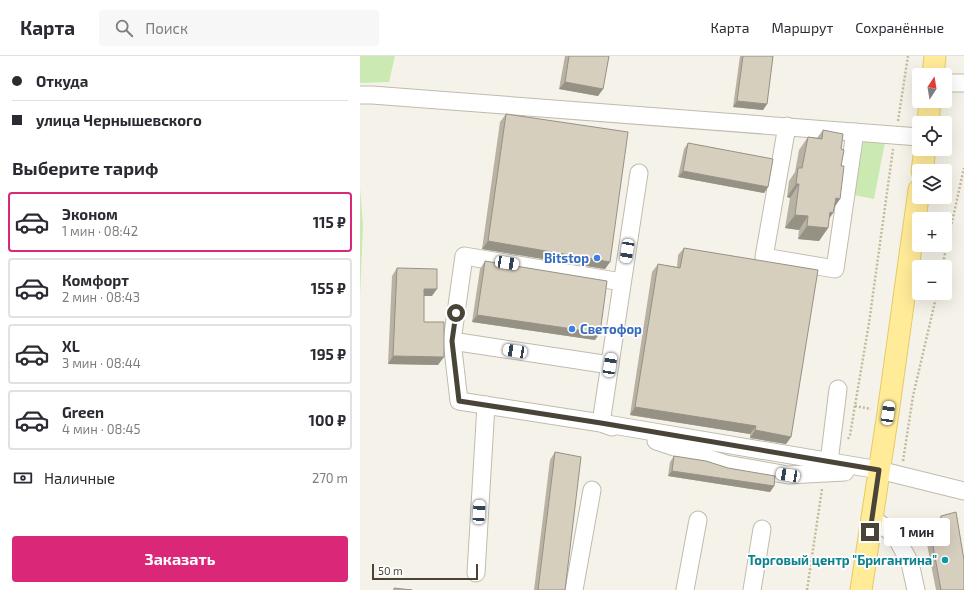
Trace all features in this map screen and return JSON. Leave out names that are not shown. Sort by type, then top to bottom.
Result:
[{"type":"main road","points":[[934,68],[935,56]]},
{"type":"main road","points":[[861,590],[917,204]]},
{"type":"street","points":[[952,83],[964,84]]},
{"type":"street","points":[[360,95],[912,136]]},
{"type":"street","points":[[787,126],[764,256],[835,269],[855,132]]},
{"type":"street","points":[[601,423],[639,173]]},
{"type":"street","points":[[622,282],[464,256],[452,341],[459,401],[601,423],[828,467],[879,470],[964,490]]},
{"type":"street","points":[[452,341],[610,365]]},
{"type":"street","points":[[828,467],[838,389]]},
{"type":"street","points":[[476,573],[486,405]]},
{"type":"street","points":[[574,590],[592,490]]},
{"type":"street","points":[[872,518],[895,535],[910,563],[916,590]]},
{"type":"street","points":[[685,590],[698,520]]},
{"type":"street","points":[[752,590],[762,529]]},
{"type":"path","points":[[847,440],[850,435],[869,323],[908,56]]},
{"type":"path","points":[[944,260],[964,168]]},
{"type":"path","points":[[902,475],[913,396],[935,300]]},
{"type":"path","points":[[807,590],[823,481],[828,467]]},
{"type":"green space","points":[[360,56],[395,56],[389,82],[360,83]]},
{"type":"green space","points":[[864,138],[885,142],[874,199],[854,195]]},
{"type":"green space","points":[[360,188],[363,225],[360,297]]},
{"type":"building","points":[[569,56],[609,56],[603,89],[565,82]]},
{"type":"building","points":[[743,56],[773,56],[767,104],[737,101]]},
{"type":"building","points":[[506,114],[628,132],[610,262],[488,241]]},
{"type":"building","points":[[823,130],[843,134],[841,149],[844,150],[841,166],[844,166],[840,199],[836,198],[833,213],[830,212],[828,228],[807,226],[808,216],[795,215],[799,184],[796,184],[798,168],[802,168],[808,137],[822,139]]},
{"type":"building","points":[[688,143],[773,159],[768,187],[683,171]]},
{"type":"building","points":[[684,248],[818,270],[791,437],[755,430],[756,426],[635,407],[658,264],[680,268]]},
{"type":"building","points":[[485,261],[607,281],[600,333],[477,315]]},
{"type":"building","points":[[397,268],[437,269],[437,289],[424,289],[424,322],[444,322],[444,357],[393,356]]},
{"type":"building","points":[[555,452],[581,457],[565,590],[538,590]]},
{"type":"building","points":[[674,456],[706,461],[728,468],[775,476],[774,486],[672,471]]},
{"type":"building","name":"Торговый центр \"Бригантина\"","points":[[956,512],[964,560],[964,590],[941,590],[929,524],[941,522],[941,516]]},
{"type":"building","points":[[394,588],[412,590],[394,590]]},
{"type":"place","name":"Bitstop","points":[[597,258]]},
{"type":"place","name":"Светофор","points":[[572,329]]},
{"type":"place","name":"Торговый центр \"Бригантина\"","points":[[945,560]]},
{"type":"route","points":[[456,313],[452,341],[459,401],[601,423],[879,470],[870,532]]}]
